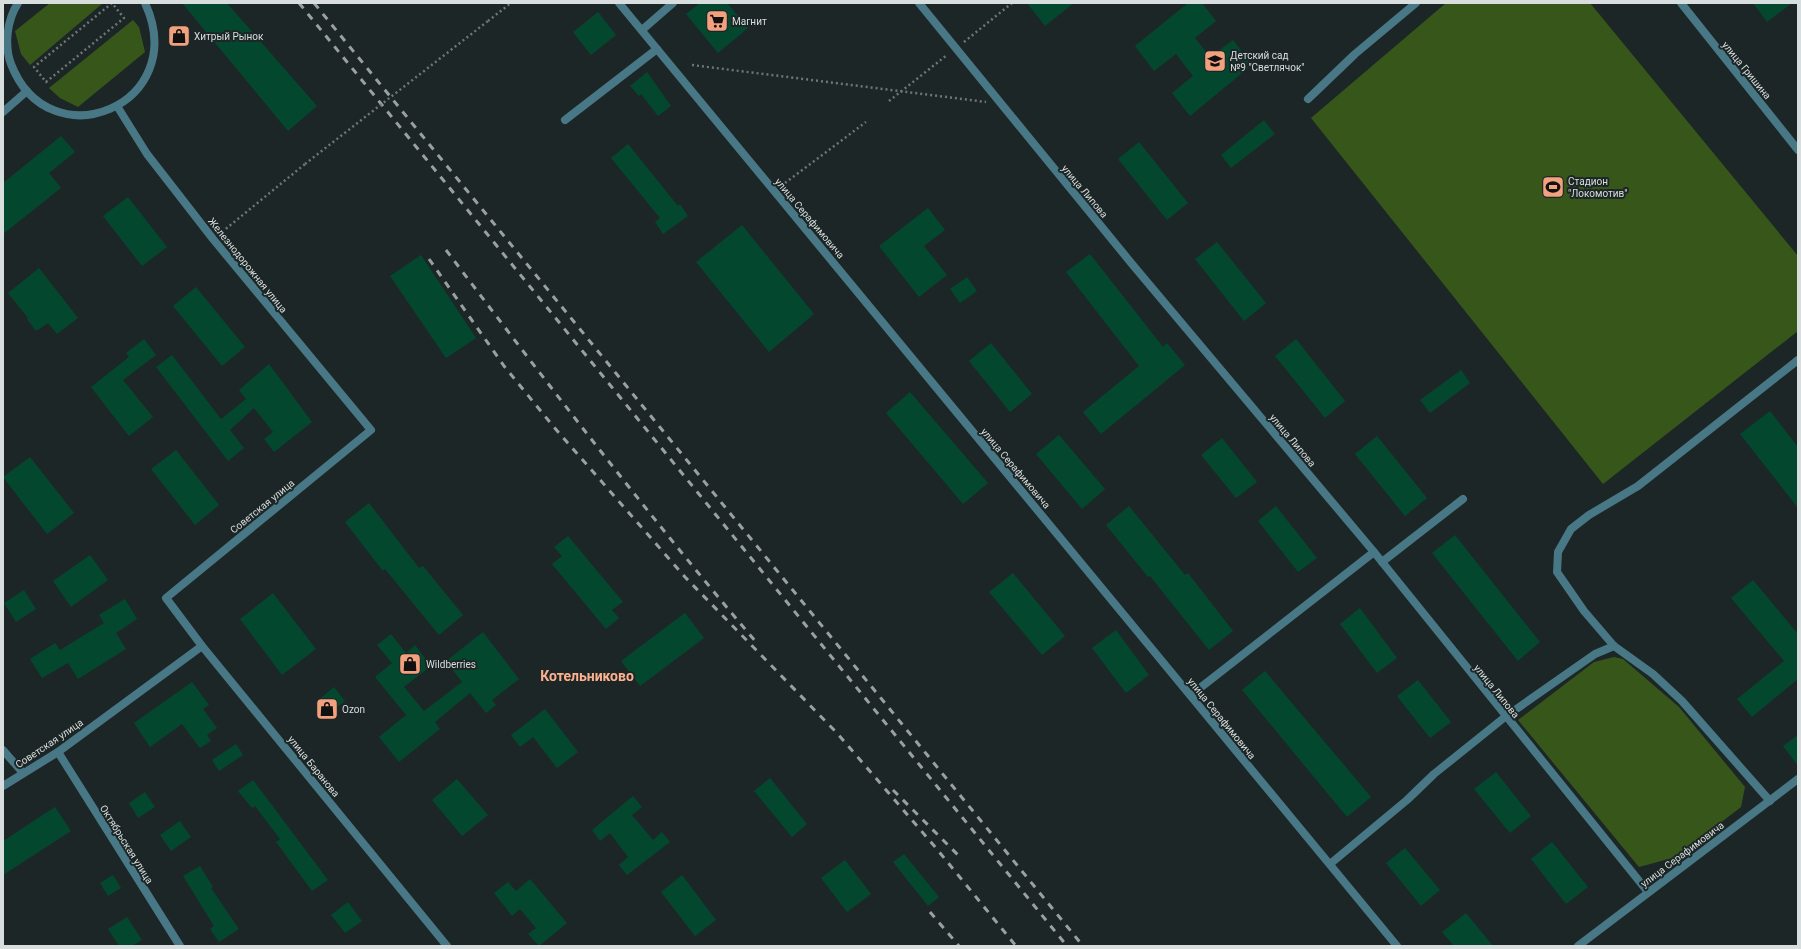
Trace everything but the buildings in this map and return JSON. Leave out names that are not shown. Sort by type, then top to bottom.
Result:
[{"type":"street","points":[[18,3],[9,24],[7,42],[9,59],[16,76],[27,91],[49,108],[63,113],[91,114],[117,106],[131,96],[142,83],[150,68],[155,51],[154,28],[152,17],[145,3]]},
{"type":"street","name":"улица Серафимовича","points":[[618,3],[642,30],[1397,946]]},
{"type":"street","points":[[642,30],[673,3]]},
{"type":"street","name":"улица Липова","points":[[919,3],[1000,104],[1374,552],[1505,717],[1648,892]]},
{"type":"street","points":[[1308,99],[1355,54],[1416,3]]},
{"type":"street","name":"улица Гришина","points":[[1681,3],[1798,150]]},
{"type":"street","points":[[565,120],[657,49]]},
{"type":"street","points":[[3,112],[27,91]]},
{"type":"street","name":"Железнодорожная улица","points":[[117,106],[147,154],[213,239],[371,430]]},
{"type":"street","points":[[1770,801],[1682,701],[1653,674],[1614,646],[1584,611],[1557,572],[1558,552],[1571,529],[1589,515],[1638,486],[1798,360]]},
{"type":"street","name":"Советская улица","points":[[166,598],[371,430]]},
{"type":"street","points":[[1382,562],[1463,499]]},
{"type":"street","points":[[1191,695],[1374,552]]},
{"type":"street","name":"улица Баранова","points":[[166,598],[202,646],[447,946]]},
{"type":"street","name":"Советская улица","points":[[3,786],[58,752],[202,646]]},
{"type":"street","points":[[1330,864],[1396,809],[1434,774],[1505,717],[1595,654],[1614,646]]},
{"type":"street","points":[[3,750],[23,773]]},
{"type":"street","name":"Октябрьская улица","points":[[58,752],[180,946]]},
{"type":"street","name":"улица Серафимовича","points":[[1578,946],[1798,779]]},
{"type":"path","points":[[112,3],[124,18],[46,82],[34,67],[112,3]]},
{"type":"path","points":[[213,239],[305,164],[511,3]]},
{"type":"path","points":[[692,65],[1000,104]]},
{"type":"path","points":[[785,183],[866,122]]},
{"type":"green space","points":[[50,3],[103,3],[30,65],[21,54],[15,31]]},
{"type":"green space","name":"Стадион \"Локомотив\"","points":[[1446,3],[1590,3],[1798,256],[1798,331],[1603,484],[1311,118]]},
{"type":"green space","points":[[133,20],[139,27],[145,52],[78,107],[60,98],[49,88]]},
{"type":"green space","points":[[1614,657],[1623,659],[1679,707],[1745,787],[1741,807],[1676,857],[1639,867],[1518,720],[1594,662]]},
{"type":"railway","points":[[299,3],[1067,946]]},
{"type":"railway","points":[[314,3],[1083,946]]},
{"type":"railway","points":[[446,250],[637,497],[756,642]]},
{"type":"railway","points":[[429,259],[504,366],[553,426],[685,577],[837,733],[936,848],[1016,946]]},
{"type":"railway","points":[[893,790],[960,857]]},
{"type":"railway","points":[[930,912],[959,946]]},
{"type":"place","name":"Магнит","points":[[717,21]]},
{"type":"place","name":"Хитрый Рынок","points":[[179,36]]},
{"type":"place","name":"Детский сад №9 \"Светлячок\"","points":[[1215,61]]},
{"type":"place","name":"Стадион \"Локомотив\"","points":[[1553,187]]},
{"type":"place","name":"Wildberries","points":[[410,664]]},
{"type":"place","name":"Ozon","points":[[327,709]]},
{"type":"district","name":"Котельниково","points":[[587,676]]}]
